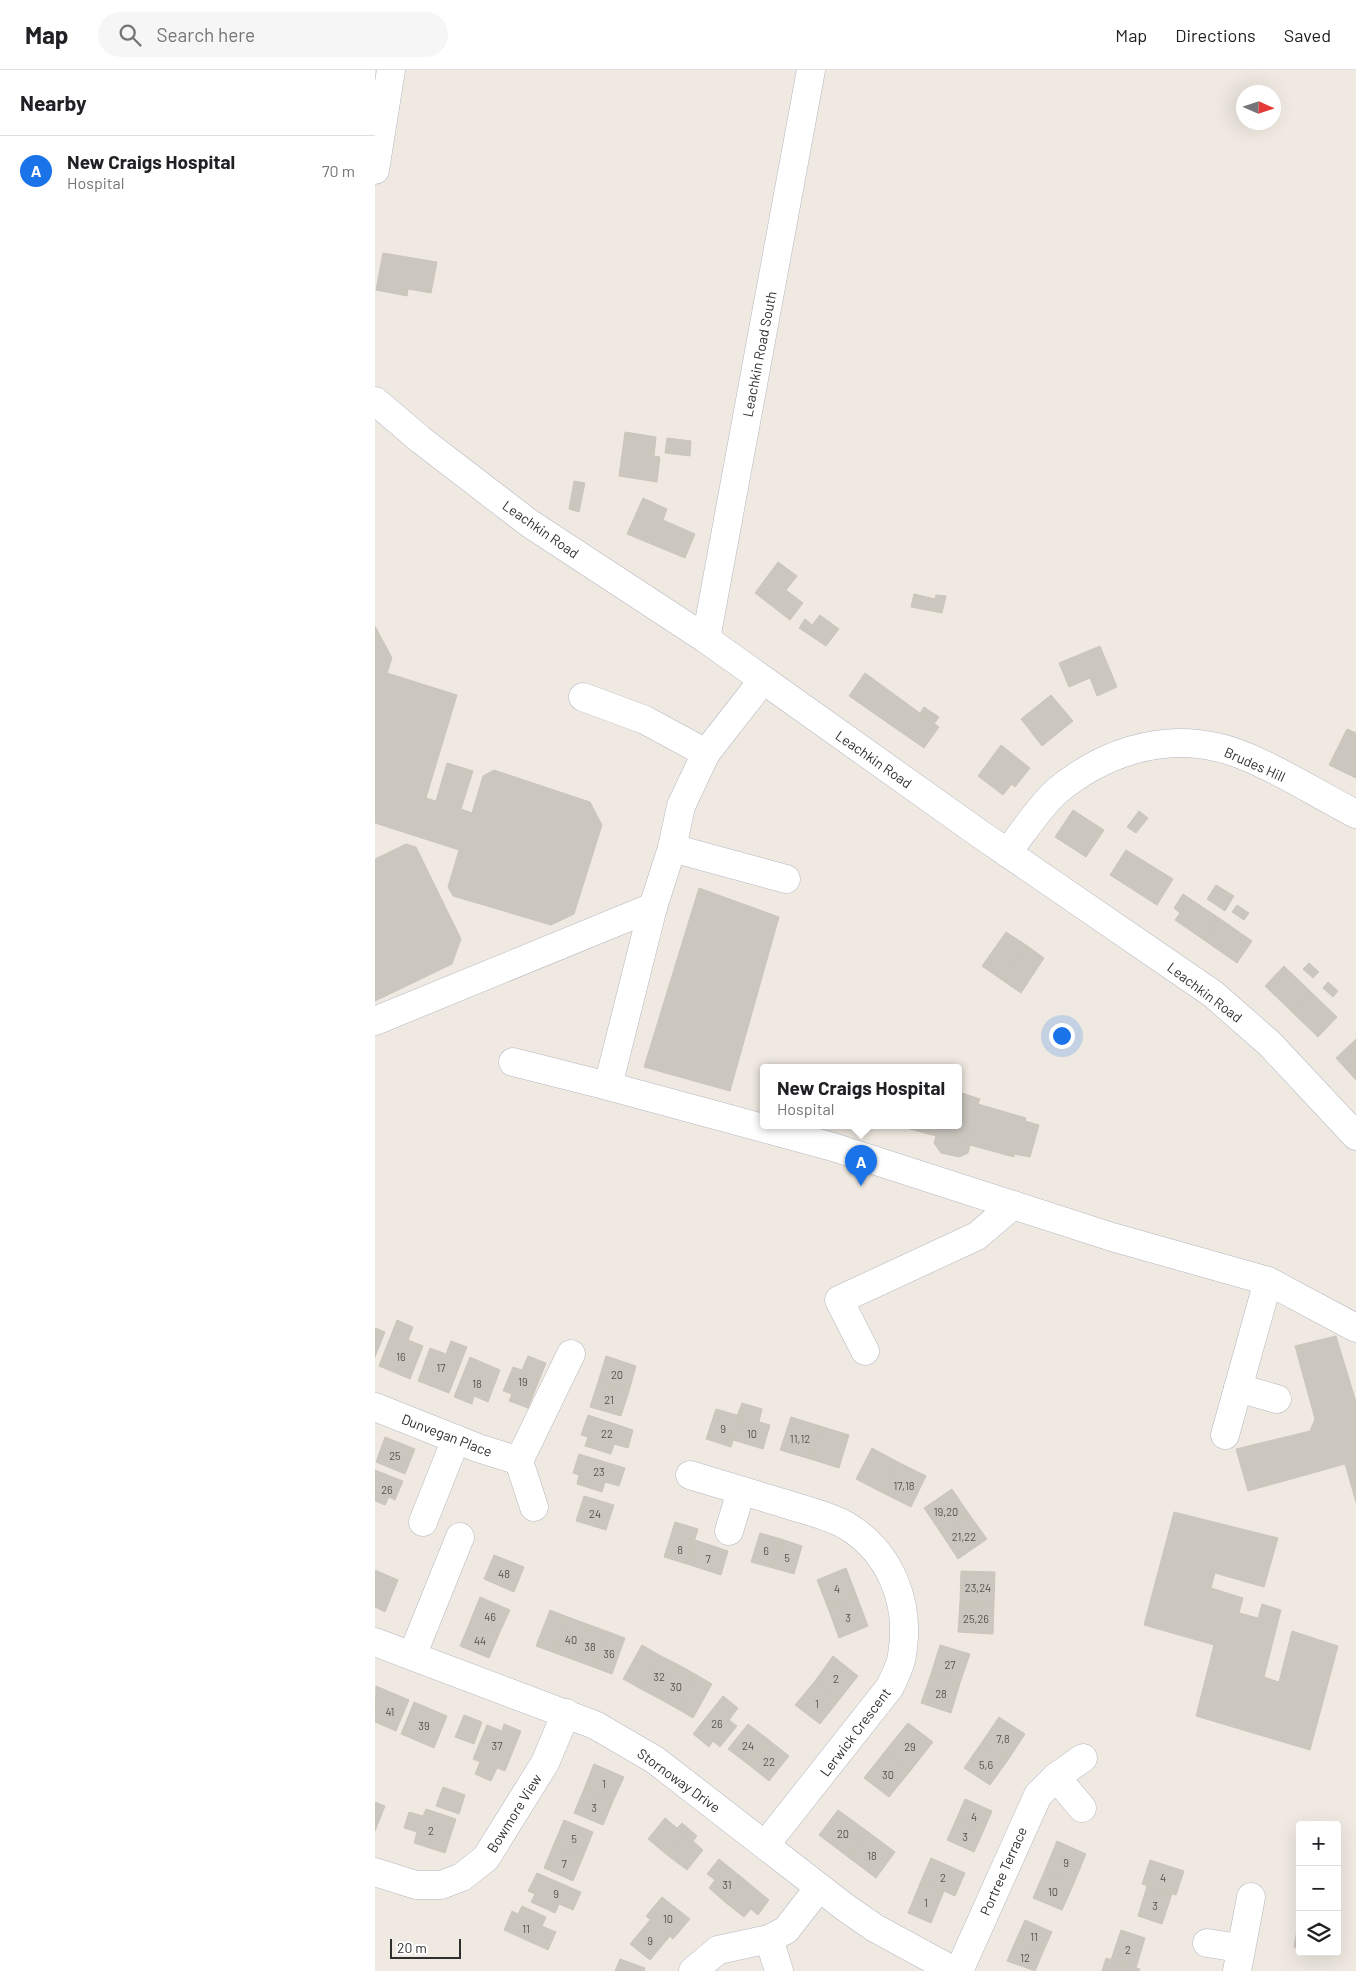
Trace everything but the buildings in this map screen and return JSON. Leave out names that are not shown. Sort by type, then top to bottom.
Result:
[{"type":"street","points":[[375,170],[391,70]]},
{"type":"street","name":"Leachkin Road South","points":[[706,638],[811,70]]},
{"type":"street","name":"Leachkin Road","points":[[375,402],[529,523],[706,638],[1007,853],[1213,994],[1270,1044],[1356,1136]]},
{"type":"street","points":[[608,1086],[653,908],[672,848],[681,806],[706,753],[763,680]]},
{"type":"street","points":[[583,697],[645,720],[706,753]]},
{"type":"street","name":"Brudes Hill","points":[[1007,853],[1056,792],[1096,764],[1118,753],[1151,746],[1190,744],[1216,747],[1230,751],[1271,769],[1356,814]]},
{"type":"street","points":[[672,848],[786,879]]},
{"type":"street","points":[[375,1021],[653,908]]},
{"type":"street","points":[[513,1062],[760,1127]]},
{"type":"street","points":[[767,1129],[833,1147],[1112,1237],[1268,1281],[1356,1328]]},
{"type":"street","points":[[865,1351],[839,1300],[977,1236],[1013,1205]]},
{"type":"street","points":[[1225,1435],[1268,1281]]},
{"type":"street","points":[[534,1507],[519,1461],[571,1354]]},
{"type":"street","points":[[1238,1388],[1277,1399]]},
{"type":"street","name":"Dunvegan Place","points":[[375,1407],[456,1439],[519,1461]]},
{"type":"street","points":[[423,1522],[456,1439]]},
{"type":"street","name":"Lerwick Crescent","points":[[690,1475],[741,1490],[845,1526],[867,1542],[888,1567],[901,1597],[905,1628],[902,1656],[890,1687],[766,1844]]},
{"type":"street","points":[[729,1531],[741,1490]]},
{"type":"street","points":[[412,1656],[460,1537]]},
{"type":"street","name":"Stornoway Drive","points":[[375,1642],[595,1725],[655,1760],[766,1844],[818,1888],[875,1928],[955,1971]]},
{"type":"street","name":"Bowmore View","points":[[375,1872],[416,1885],[441,1885],[462,1877],[486,1858],[545,1763],[567,1713]]},
{"type":"street","name":"Portree Terrace","points":[[959,1971],[1038,1795],[1056,1777],[1083,1758]]},
{"type":"street","points":[[1056,1777],[1081,1808]]},
{"type":"street","points":[[693,1971],[718,1950],[769,1939],[785,1930],[818,1888]]},
{"type":"street","points":[[1207,1944],[1238,1959],[1251,1898]]},
{"type":"street","points":[[769,1939],[779,1971]]},
{"type":"place","name":"New Craigs Hospital","points":[[861,1186]]}]
